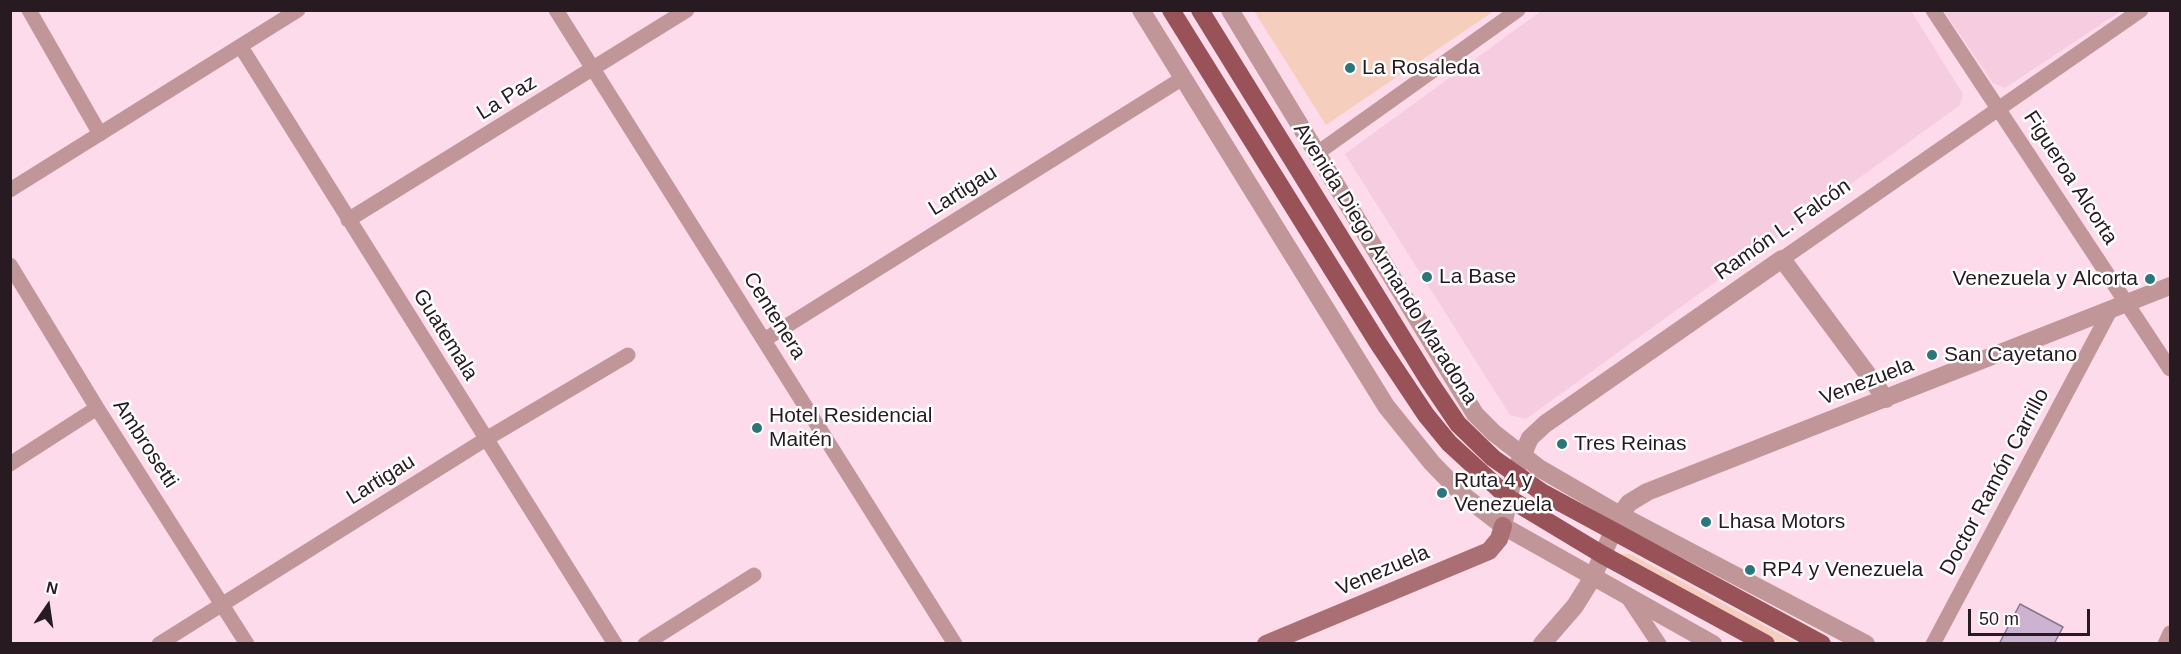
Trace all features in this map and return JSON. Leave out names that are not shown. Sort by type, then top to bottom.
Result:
[{"type":"main road","name":"Avenida Diego Armando Maradona","points":[[1172,10],[1426,415],[1449,443],[1510,499],[1602,555],[1766,644]]},
{"type":"main road","name":"Avenida Diego Armando Maradona","points":[[1200,10],[1429,381],[1458,424],[1493,458],[1514,474],[1612,532],[1822,644]]},
{"type":"main road","name":"Venezuela","points":[[1266,644],[1489,551],[1499,539],[1503,526]]},
{"type":"street","points":[[29,10],[100,134]]},
{"type":"street","points":[[10,190],[298,10]]},
{"type":"street","name":"Centenera","points":[[556,10],[955,644]]},
{"type":"street","name":"La Paz","points":[[348,220],[687,10]]},
{"type":"street","points":[[1141,10],[1386,406],[1452,484],[1503,526],[1713,644]]},
{"type":"street","name":"Avenida Diego Armando Maradona","points":[[1230,10],[1475,414],[1521,456],[1620,515],[1866,644]]},
{"type":"street","points":[[1316,154],[1518,10]]},
{"type":"street","name":"Figueroa Alcorta","points":[[1933,10],[1999,107],[2118,307],[2170,369]]},
{"type":"street","name":"Ramón L. Falcón","points":[[1503,526],[1514,474],[1521,456],[1530,438],[1545,424],[2141,10]]},
{"type":"street","name":"Guatemala","points":[[241,47],[615,644]]},
{"type":"street","name":"Lartigau","points":[[764,340],[1183,78]]},
{"type":"street","points":[[1782,258],[1886,399]]},
{"type":"street","name":"Ambrosetti","points":[[10,265],[247,644]]},
{"type":"street","name":"Venezuela","points":[[1620,515],[1629,502],[1647,492],[2170,286]]},
{"type":"street","name":"Doctor Ramón Carrillo","points":[[1933,644],[2118,307]]},
{"type":"street","name":"Lartigau","points":[[159,644],[486,439],[628,355]]},
{"type":"street","points":[[10,464],[98,408]]},
{"type":"street","points":[[1542,644],[1575,606],[1593,578],[1620,515]]},
{"type":"street","points":[[645,644],[754,575]]},
{"type":"street","points":[[1627,596],[1659,644]]},
{"type":"street","points":[[2165,644],[2170,633]]},
{"type":"shaded area","name":"La Rosaleda","points":[[1254,11],[1494,11],[1326,125]]},
{"type":"shaded area","points":[[1541,11],[1911,11],[1963,94],[1960,105],[1526,419],[1510,415],[1345,154]]},
{"type":"shaded area","points":[[1944,11],[2121,11],[2005,88],[1993,83]]},
{"type":"shaded area","points":[[1620,554],[1630,554],[1797,643],[1779,643],[1626,561]]},
{"type":"building","points":[[2020,604],[2063,627],[2054,644],[1999,644]]},
{"type":"place","name":"La Rosaleda","points":[[1350,68]]},
{"type":"place","name":"La Base","points":[[1427,277]]},
{"type":"place","name":"Venezuela y Alcorta","points":[[2150,279]]},
{"type":"place","name":"San Cayetano","points":[[1932,355]]},
{"type":"place","name":"Hotel Residencial Maitén","points":[[757,428]]},
{"type":"place","name":"Tres Reinas","points":[[1562,444]]},
{"type":"place","name":"Ruta 4 y Venezuela","points":[[1442,493]]},
{"type":"place","name":"Lhasa Motors","points":[[1706,522]]},
{"type":"place","name":"RP4 y Venezuela","points":[[1750,570]]}]
